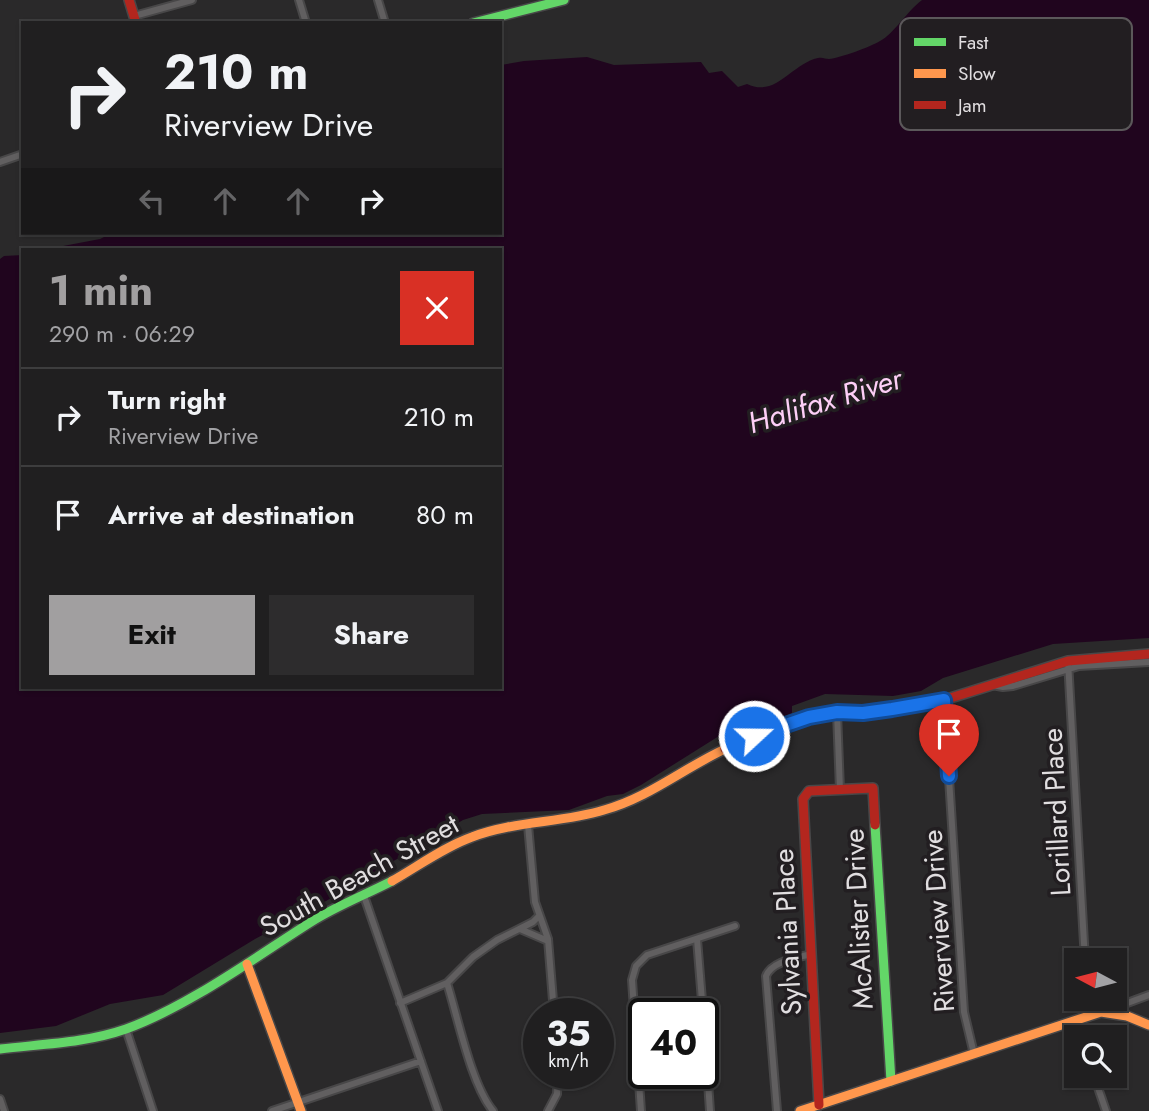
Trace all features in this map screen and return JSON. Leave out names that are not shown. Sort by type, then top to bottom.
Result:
[{"type":"street","points":[[129,0],[135,19],[192,0]]},
{"type":"street","points":[[299,0],[305,21]]},
{"type":"street","points":[[378,0],[384,21]]},
{"type":"street","points":[[480,21],[564,0]]},
{"type":"street","points":[[0,162],[21,156]]},
{"type":"street","name":"South Beach Street","points":[[0,1049],[82,1040],[126,1030],[169,1009],[247,964],[314,920],[364,896],[471,837],[569,820],[606,810],[634,799],[710,756],[771,728],[837,712],[863,713],[944,700],[1068,665],[1149,654]]},
{"type":"street","points":[[1068,665],[1149,662]]},
{"type":"street","name":"Lorillard Place","points":[[1068,665],[1084,948]]},
{"type":"street","name":"Riverview Drive","points":[[944,700],[964,1012],[974,1054]]},
{"type":"street","points":[[837,712],[840,790]]},
{"type":"street","name":"McAlister Drive","points":[[840,790],[873,789],[891,1081]]},
{"type":"street","name":"Sylvania Place","points":[[819,1105],[803,799],[809,791],[840,790]]},
{"type":"street","points":[[528,825],[535,902],[548,941],[553,998]]},
{"type":"street","points":[[364,896],[438,1111]]},
{"type":"street","points":[[401,1003],[447,983],[473,957],[496,940],[533,922],[539,916]]},
{"type":"street","points":[[641,1111],[632,980],[636,966],[647,955],[735,926]]},
{"type":"street","points":[[520,929],[548,941]]},
{"type":"street","points":[[697,939],[702,998]]},
{"type":"street","points":[[778,1111],[766,976],[777,964],[811,954]]},
{"type":"street","points":[[247,964],[300,1107]]},
{"type":"street","points":[[447,983],[473,1068],[486,1103],[493,1111]]},
{"type":"street","points":[[1127,1003],[1149,995]]},
{"type":"street","points":[[800,1111],[1101,1012],[1127,1016],[1149,1026]]},
{"type":"street","points":[[1074,1021],[1075,1025]]},
{"type":"street","points":[[126,1030],[153,1111]]},
{"type":"street","points":[[272,1111],[300,1107],[421,1061]]},
{"type":"street","points":[[1098,1088],[1106,1111]]},
{"type":"street","points":[[548,1111],[558,1089]]},
{"type":"street","points":[[708,1089],[710,1111]]},
{"type":"street","points":[[0,1099],[4,1111]]},
{"type":"water","name":"Halifax River","points":[[922,0],[1149,0],[1149,638],[1053,644],[943,678],[921,691],[893,696],[825,694],[792,706],[792,713],[727,737],[719,736],[623,794],[607,796],[569,810],[482,814],[463,820],[163,995],[110,1004],[56,1026],[0,1033],[0,259],[4,256],[21,255],[21,689],[502,689],[502,248],[53,248],[108,235],[502,235],[502,65],[524,61],[587,57],[614,65],[701,62],[709,73],[722,71],[738,87],[747,84],[767,87],[808,61],[840,57],[880,41],[900,22],[900,130],[1132,130],[1132,18],[904,18]]},
{"type":"traffic: fast","points":[[481,21],[564,0]]},
{"type":"traffic: fast","points":[[875,825],[891,1081]]},
{"type":"traffic: fast","points":[[0,1049],[111,1034],[150,1019],[221,980],[321,916],[392,881]]},
{"type":"traffic: slow","points":[[392,881],[472,837],[620,805],[725,749]]},
{"type":"traffic: slow","points":[[247,964],[301,1111]]},
{"type":"traffic: slow","points":[[800,1111],[1101,1012],[1127,1016],[1149,1025]]},
{"type":"traffic: jam","points":[[129,0],[135,21]]},
{"type":"traffic: jam","points":[[725,749],[771,728],[809,717],[892,709],[944,700],[1068,661],[1149,654]]},
{"type":"traffic: jam","points":[[819,1105],[803,799],[809,791],[873,788],[875,825]]},
{"type":"route","points":[[754,736],[809,717],[837,712],[863,713],[944,700],[949,776]]}]
